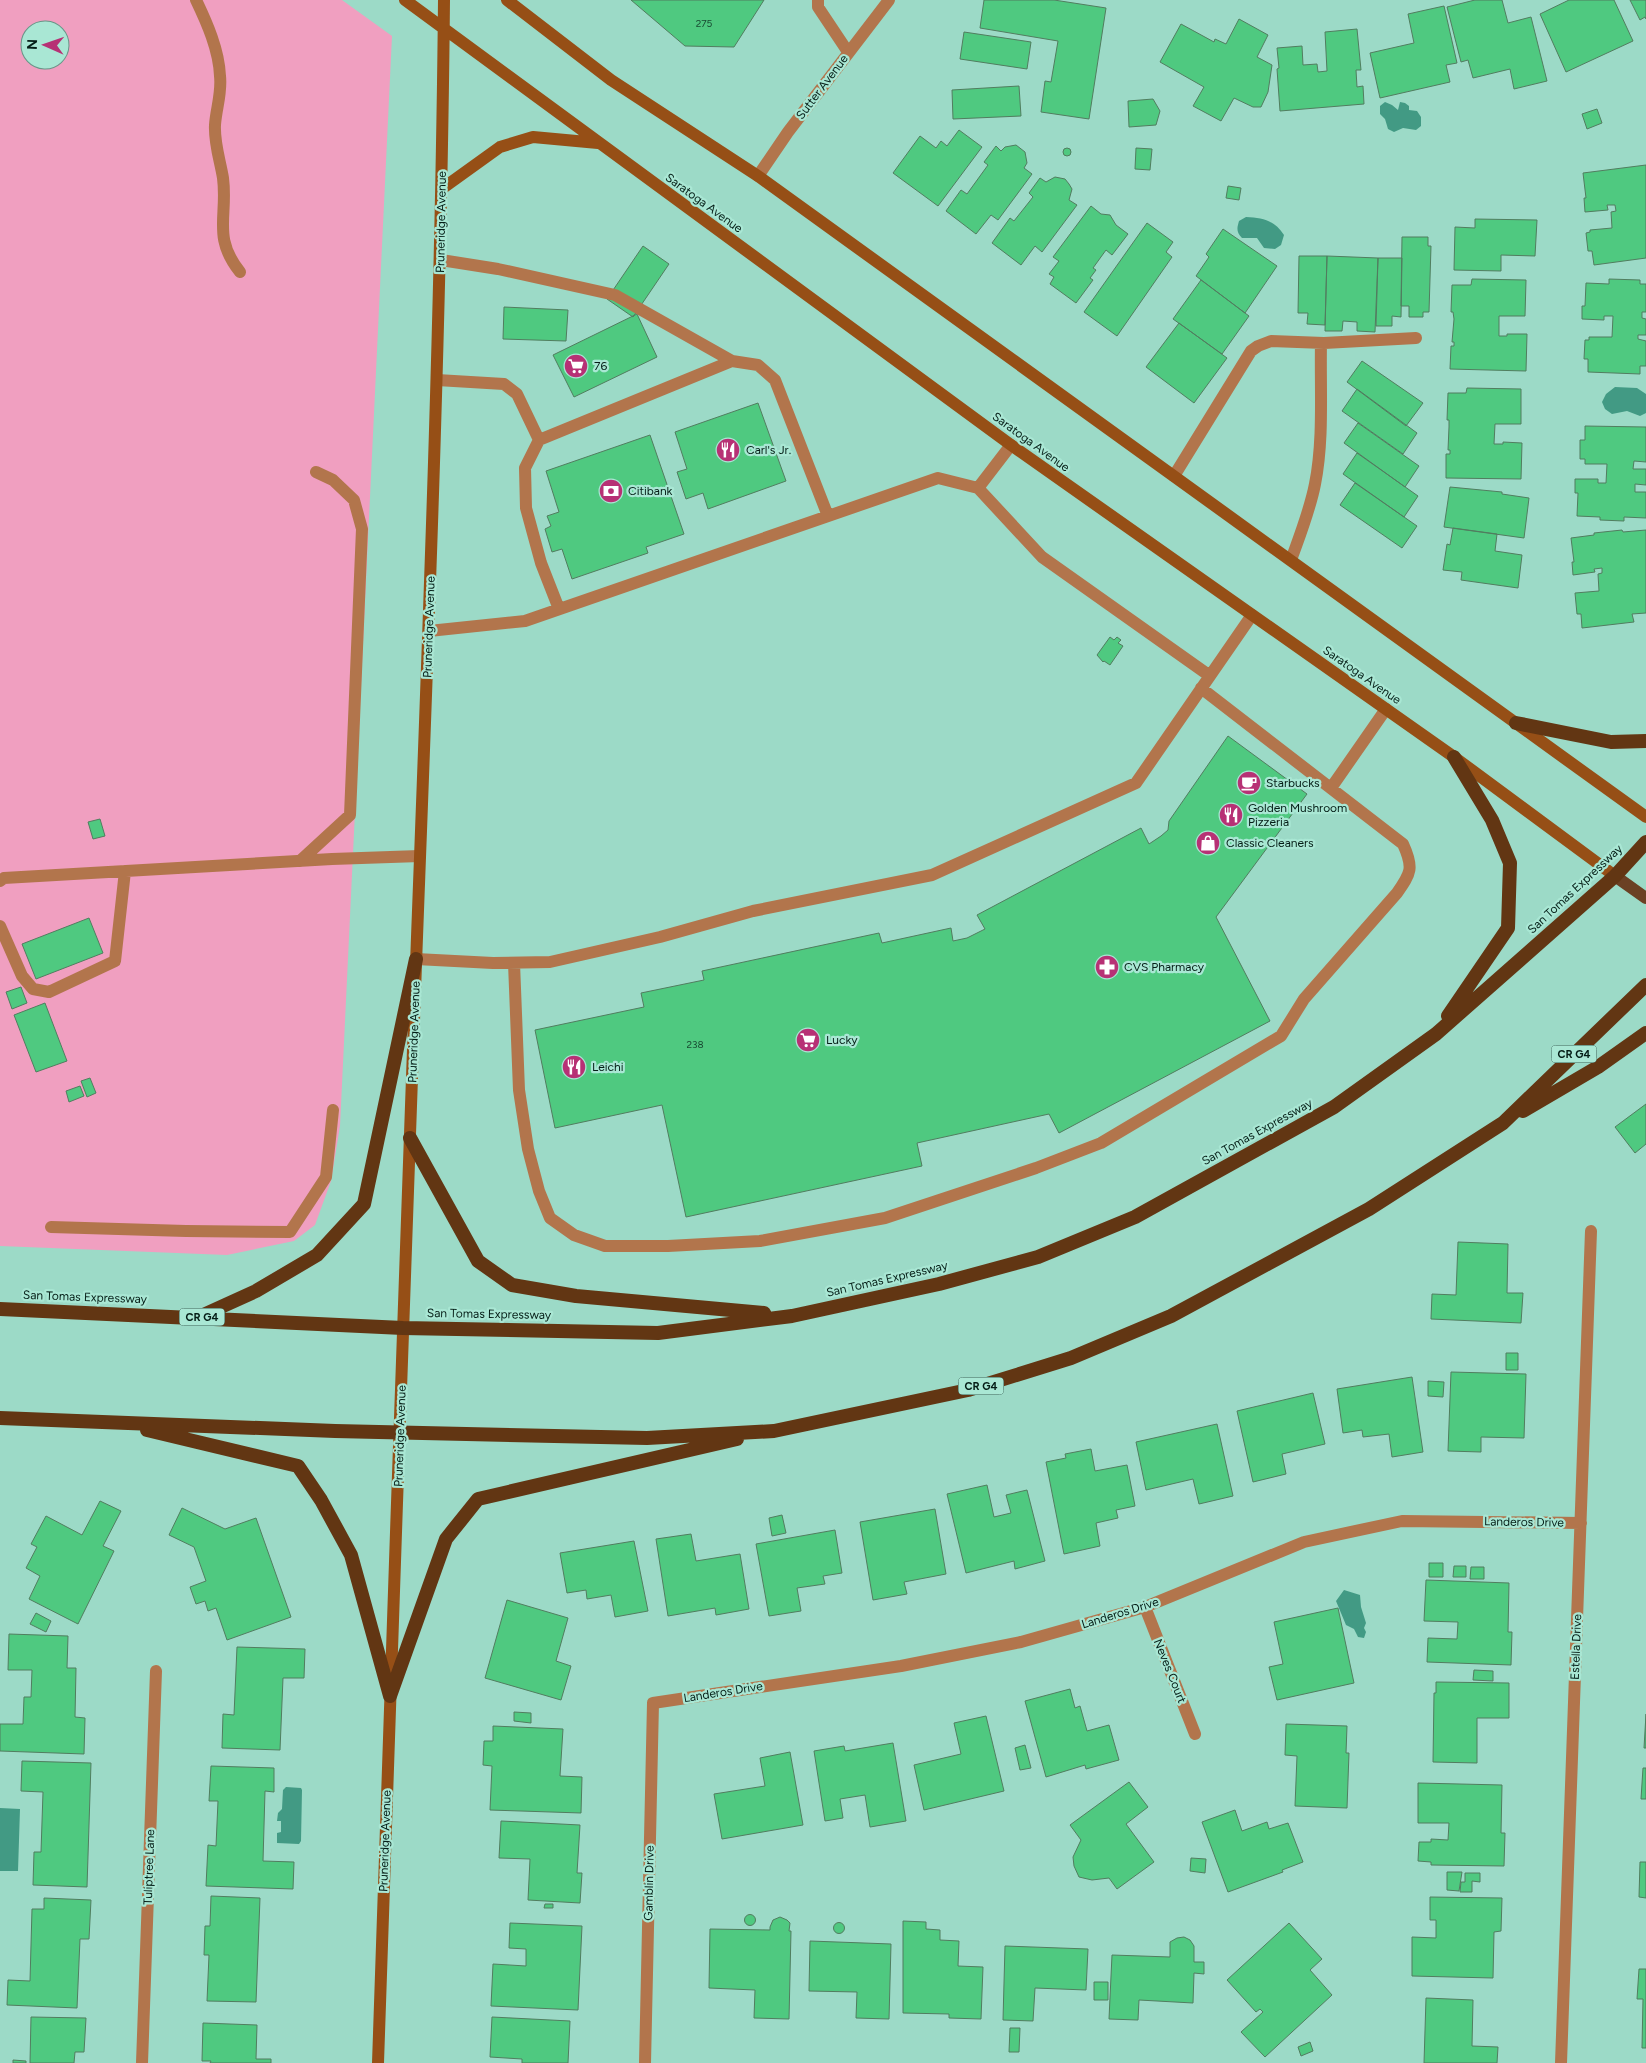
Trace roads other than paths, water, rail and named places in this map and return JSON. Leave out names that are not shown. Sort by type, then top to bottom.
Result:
[{"type":"highway","points":[[1516,723],[1612,742],[1646,741]]},
{"type":"highway","points":[[1436,1034],[1508,928],[1510,863],[1492,820],[1454,757]]},
{"type":"highway","name":"San Tomas Expressway","points":[[0,1309],[404,1328],[658,1333],[792,1316],[939,1284],[1038,1257],[1135,1217],[1334,1107],[1436,1034],[1615,876],[1646,842]]},
{"type":"highway","points":[[199,1317],[256,1291],[318,1255],[364,1204],[416,959]]},
{"type":"highway","name":"CR G4","points":[[0,1418],[335,1431],[647,1438],[774,1431],[968,1390],[1071,1358],[1162,1320],[1369,1209],[1503,1123],[1646,985]]},
{"type":"highway","points":[[1503,1123],[1598,1067],[1646,1034]]},
{"type":"highway","points":[[410,1138],[478,1261],[512,1285],[576,1296],[792,1316]]},
{"type":"highway","points":[[115,1422],[298,1466],[321,1500],[351,1555],[390,1696]]},
{"type":"highway","points":[[390,1696],[446,1539],[478,1499],[774,1431]]},
{"type":"main road","name":"Saratoga Avenue","points":[[405,0],[1011,445],[1454,757],[1646,898]]},
{"type":"main road","name":"Pruneridge Avenue","points":[[378,2063],[441,260],[444,0]]},
{"type":"main road","points":[[507,0],[611,80],[758,176],[1646,817]]},
{"type":"main road","points":[[443,188],[500,147],[533,137],[600,143]]},
{"type":"street","points":[[196,0],[209,28],[220,74],[215,140],[223,180],[222,225],[224,244],[230,261],[240,272]]},
{"type":"street","points":[[818,0],[818,7],[848,52]]},
{"type":"street","name":"Sutter Avenue","points":[[758,176],[784,137],[889,0]]},
{"type":"street","points":[[441,260],[498,269],[615,294],[732,361],[758,365],[775,380],[828,516]]},
{"type":"street","points":[[1174,476],[1251,352],[1258,346],[1271,341],[1321,343],[1416,338]]},
{"type":"street","points":[[1291,560],[1307,517],[1316,482],[1319,445],[1321,343]]},
{"type":"street","points":[[559,609],[541,563],[526,508],[525,468],[539,440],[732,361]]},
{"type":"street","points":[[437,380],[504,384],[518,394],[539,440]]},
{"type":"street","points":[[978,488],[1011,445]]},
{"type":"street","points":[[300,861],[350,814],[359,629],[362,529],[354,500],[333,480],[316,472]]},
{"type":"street","points":[[429,630],[525,621],[938,478],[978,488],[1042,557],[1210,676]]},
{"type":"street","points":[[416,959],[493,964],[550,962],[660,937],[753,911],[932,875],[1136,783],[1252,615]]},
{"type":"street","points":[[514,962],[519,1090],[528,1149],[539,1191],[550,1218],[574,1235],[606,1246],[668,1246],[760,1241],[877,1220],[1036,1168],[1101,1143],[1281,1036],[1304,999],[1397,893],[1409,876],[1409,857],[1403,844],[1201,688]]},
{"type":"street","points":[[1331,788],[1386,709]]},
{"type":"street","points":[[0,881],[4,878],[420,856]]},
{"type":"street","points":[[0,926],[22,976],[33,989],[49,992],[115,961],[125,871]]},
{"type":"street","points":[[51,1227],[186,1232],[290,1232],[326,1177],[333,1110]]},
{"type":"street","name":"Estella Drive","points":[[1562,2063],[1591,1231]]},
{"type":"street","name":"Landeros Drive","points":[[653,1703],[901,1666],[1021,1642],[1145,1607],[1304,1542],[1402,1521],[1581,1523]]},
{"type":"street","name":"Neves Court","points":[[1145,1607],[1196,1734]]},
{"type":"street","name":"Tuliptree Lane","points":[[142,2063],[156,1671]]},
{"type":"street","name":"Gamblin Drive","points":[[645,2063],[653,1703]]},
{"type":"place","name":"76","points":[[576,366]]},
{"type":"place","name":"Carl's Jr.","points":[[728,450]]},
{"type":"place","name":"Citibank","points":[[611,491]]},
{"type":"place","name":"Starbucks","points":[[1249,783]]},
{"type":"place","name":"Golden Mushroom Pizzeria","points":[[1231,815]]},
{"type":"place","name":"Classic Cleaners","points":[[1208,843]]},
{"type":"place","name":"CVS Pharmacy","points":[[1107,967]]},
{"type":"place","name":"Lucky","points":[[808,1040]]},
{"type":"place","name":"Leichi","points":[[574,1067]]}]
